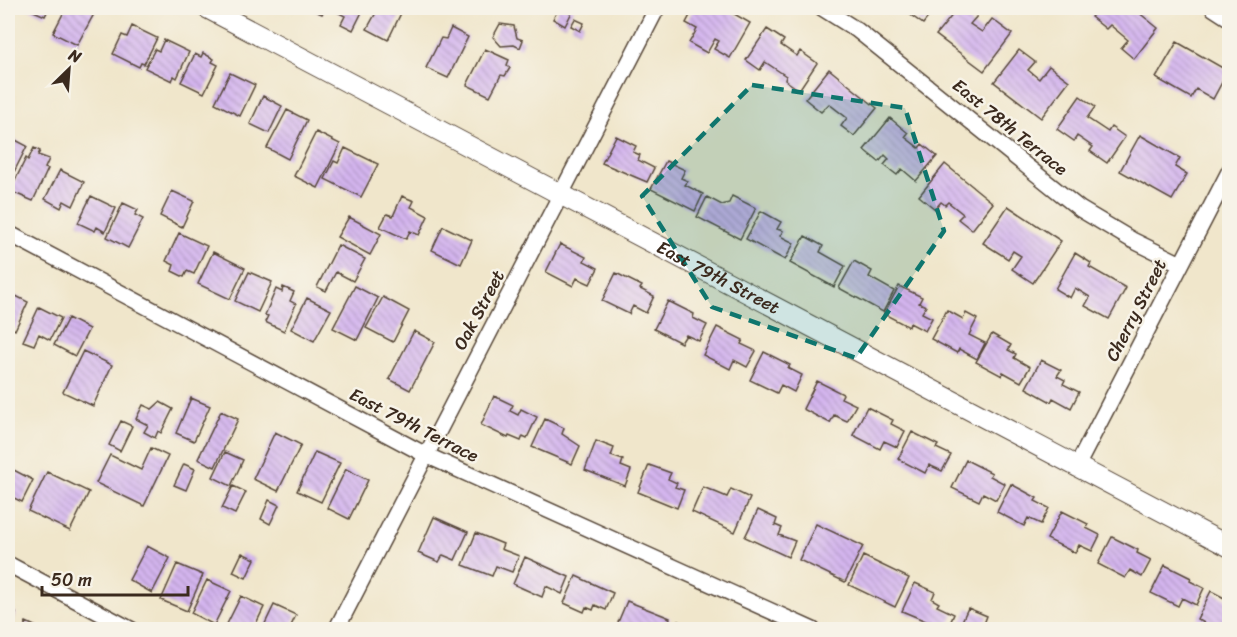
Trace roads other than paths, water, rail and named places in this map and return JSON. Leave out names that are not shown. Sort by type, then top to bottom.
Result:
[{"type":"street","name":"East 79th Street","points":[[207,8],[1076,468],[1230,547]]},
{"type":"street","name":"Oak Street","points":[[336,630],[657,8]]},
{"type":"street","name":"East 78th Terrace","points":[[822,8],[857,30],[1080,209],[1132,240],[1181,264]]},
{"type":"street","points":[[1213,8],[1230,19]]},
{"type":"street","name":"Cherry Street","points":[[1076,468],[1230,170]]},
{"type":"street","name":"East 79th Terrace","points":[[8,233],[426,455],[813,630]]},
{"type":"street","points":[[8,564],[132,630]]}]
